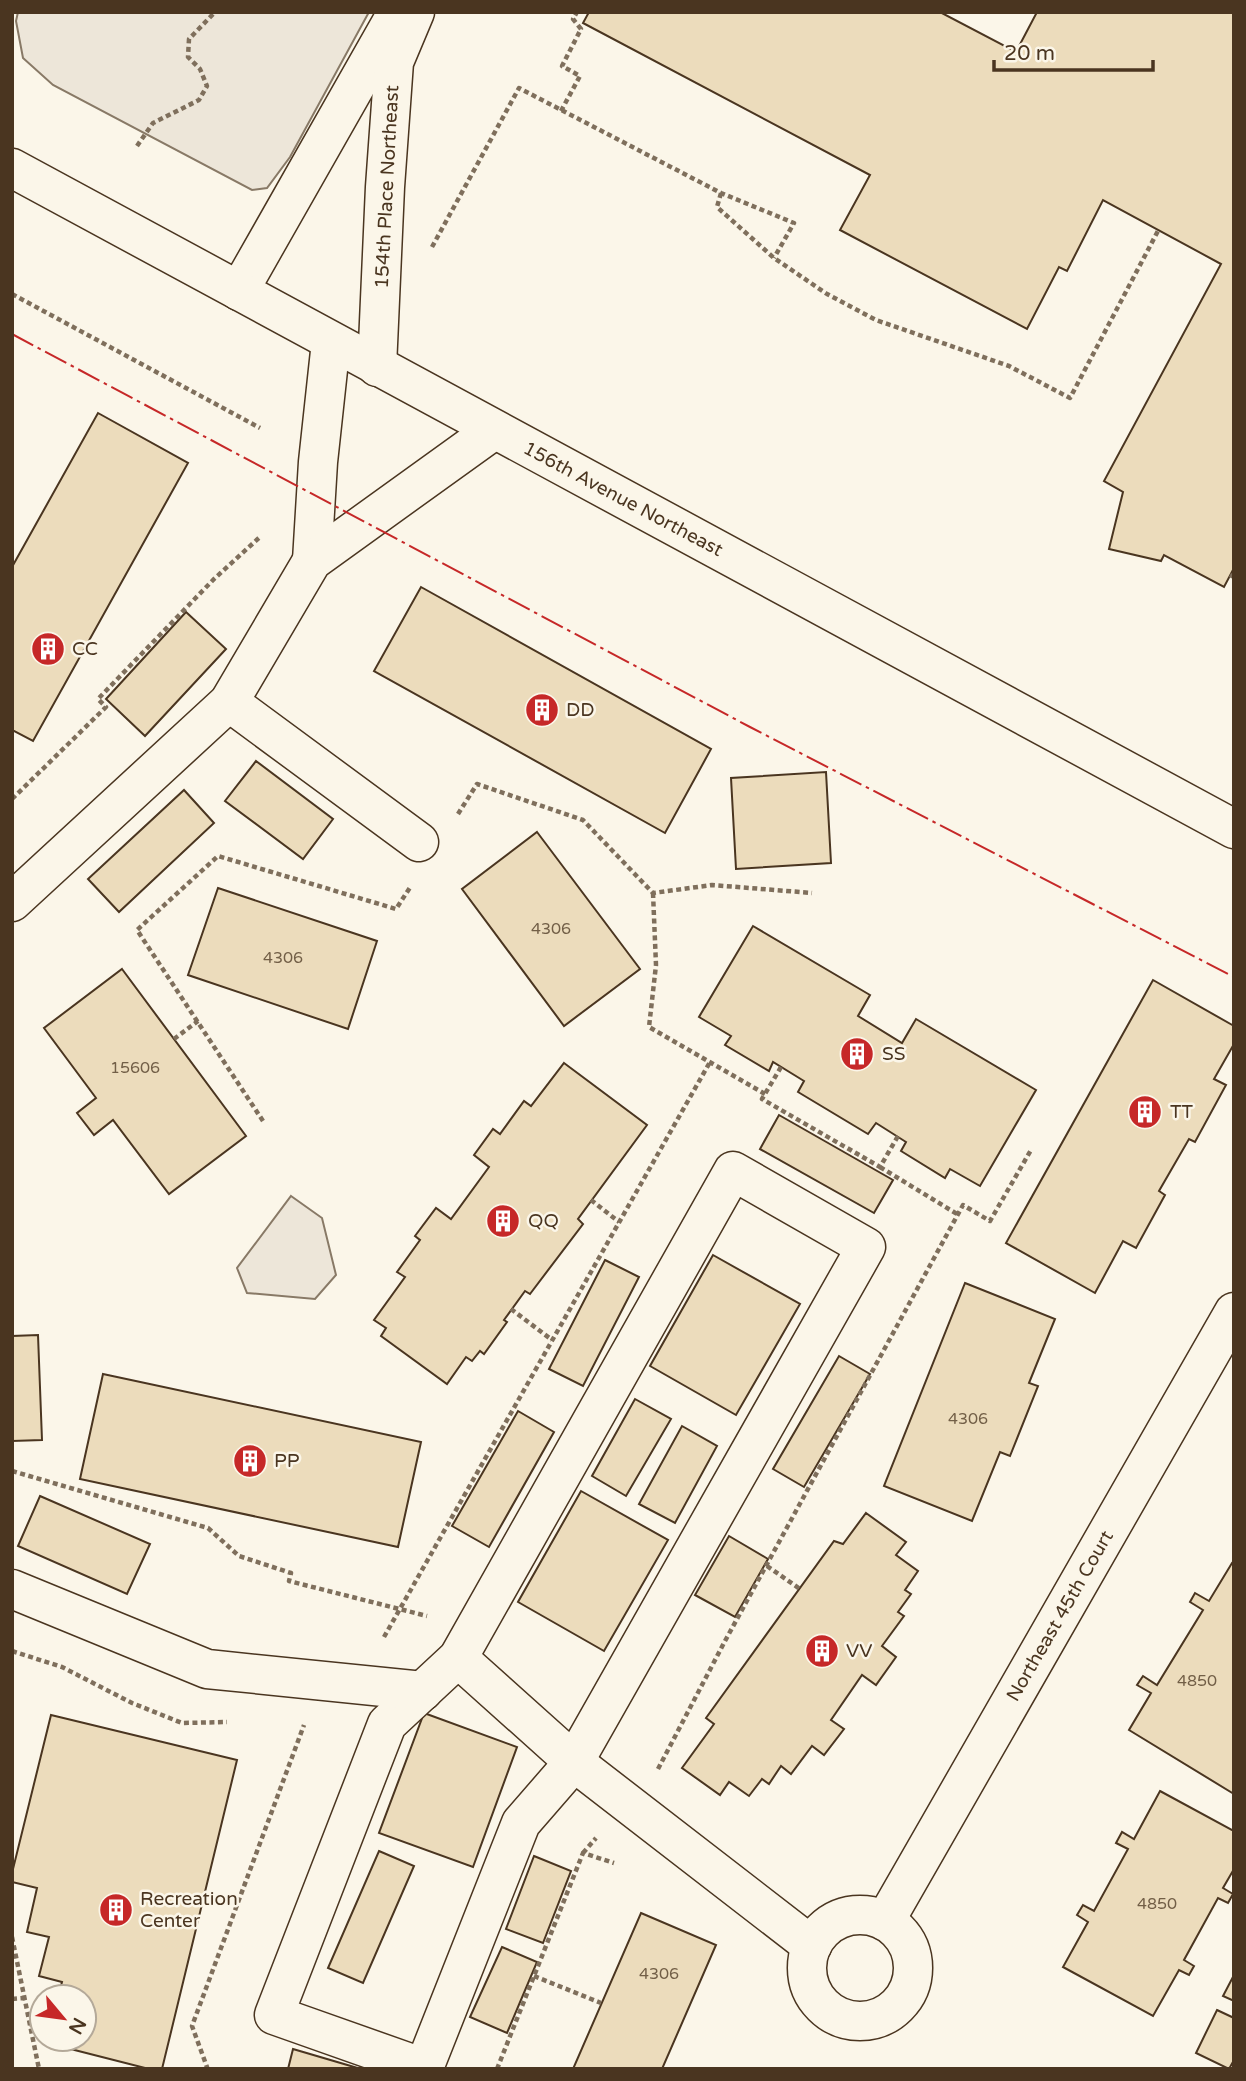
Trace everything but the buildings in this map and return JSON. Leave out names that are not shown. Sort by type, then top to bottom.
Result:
[{"type":"street","name":"154th Place Northeast","points":[[239,291],[398,12]]},
{"type":"street","name":"154th Place Northeast","points":[[377,367],[394,62],[415,12]]},
{"type":"street","name":"156th Avenue Northeast","points":[[12,169],[1234,829]]},
{"type":"street","points":[[312,561],[318,462],[331,342]]},
{"type":"street","points":[[12,902],[229,702],[312,561],[494,430]]},
{"type":"street","points":[[229,702],[418,859]]},
{"type":"street","points":[[733,1171],[866,1247],[574,1762],[520,1823],[424,2068],[274,2015],[387,1724],[458,1658],[733,1171]]},
{"type":"street","name":"Northeast 45th Court","points":[[886,1921],[1234,1312]]},
{"type":"street","points":[[12,1589],[207,1670],[423,1691]]},
{"type":"street","points":[[458,1658],[574,1762],[812,1946]]},
{"type":"street","points":[[852,1915],[870,1915],[886,1921],[900,1933],[909,1947],[911,1982],[903,1998],[891,2011],[858,2021],[841,2017],[826,2008],[815,1995],[808,1980],[807,1963],[812,1946],[821,1931],[835,1921],[852,1915]]},
{"type":"path","points":[[137,146],[153,123],[199,100],[207,86],[200,69],[188,57],[190,38],[215,12]]},
{"type":"path","points":[[561,111],[580,76],[562,66],[581,30],[573,19],[577,12]]},
{"type":"path","points":[[443,226],[519,88],[721,193],[794,223],[774,258]]},
{"type":"path","points":[[721,193],[717,207],[774,258],[827,293],[876,320],[1009,366],[1070,398],[1159,229]]},
{"type":"path","points":[[12,294],[260,428]]},
{"type":"path","points":[[12,799],[106,707],[98,699],[214,579],[261,536]]},
{"type":"path","points":[[455,818],[477,784],[583,820],[653,893],[656,965],[649,1027],[765,1094]]},
{"type":"path","points":[[263,1121],[137,930],[218,856],[396,909],[418,859]]},
{"type":"path","points":[[653,893],[712,885],[812,893]]},
{"type":"path","points":[[174,1038],[198,1021]]},
{"type":"path","points":[[384,1637],[710,1062]]},
{"type":"path","points":[[781,1067],[762,1100],[957,1214]]},
{"type":"path","points":[[880,1167],[898,1136]]},
{"type":"path","points":[[497,2069],[583,1853],[652,1779],[957,1214],[963,1205],[990,1221],[1031,1150]]},
{"type":"path","points":[[591,1200],[619,1222]]},
{"type":"path","points":[[511,1309],[552,1340]]},
{"type":"path","points":[[12,1471],[208,1528],[239,1556],[291,1573],[289,1581],[435,1618]]},
{"type":"path","points":[[767,1566],[800,1589]]},
{"type":"path","points":[[12,1650],[62,1667],[132,1703],[182,1723],[237,1722]]},
{"type":"path","points":[[206,2068],[208,2067],[192,2026],[305,1721],[292,1721]]},
{"type":"path","points":[[583,1853],[614,1863]]},
{"type":"path","points":[[12,1937],[28,2014]]},
{"type":"path","points":[[534,1976],[601,2003]]},
{"type":"path","points":[[12,1999],[25,1998]]},
{"type":"shaded area","points":[[18,12],[369,12],[290,157],[267,188],[252,190],[53,85],[23,58],[16,21]]},
{"type":"shaded area","points":[[291,1196],[322,1218],[336,1275],[315,1299],[247,1293],[237,1268]]},
{"type":"power","points":[[12,334],[750,727],[1234,977]]},
{"type":"place","name":"CC","points":[[48,649]]},
{"type":"place","name":"DD","points":[[542,710]]},
{"type":"place","name":"SS","points":[[857,1054]]},
{"type":"place","name":"TT","points":[[1145,1112]]},
{"type":"place","name":"QQ","points":[[503,1221]]},
{"type":"place","name":"PP","points":[[250,1461]]},
{"type":"place","name":"VV","points":[[822,1651]]},
{"type":"place","name":"Recreation Center","points":[[116,1910]]}]
